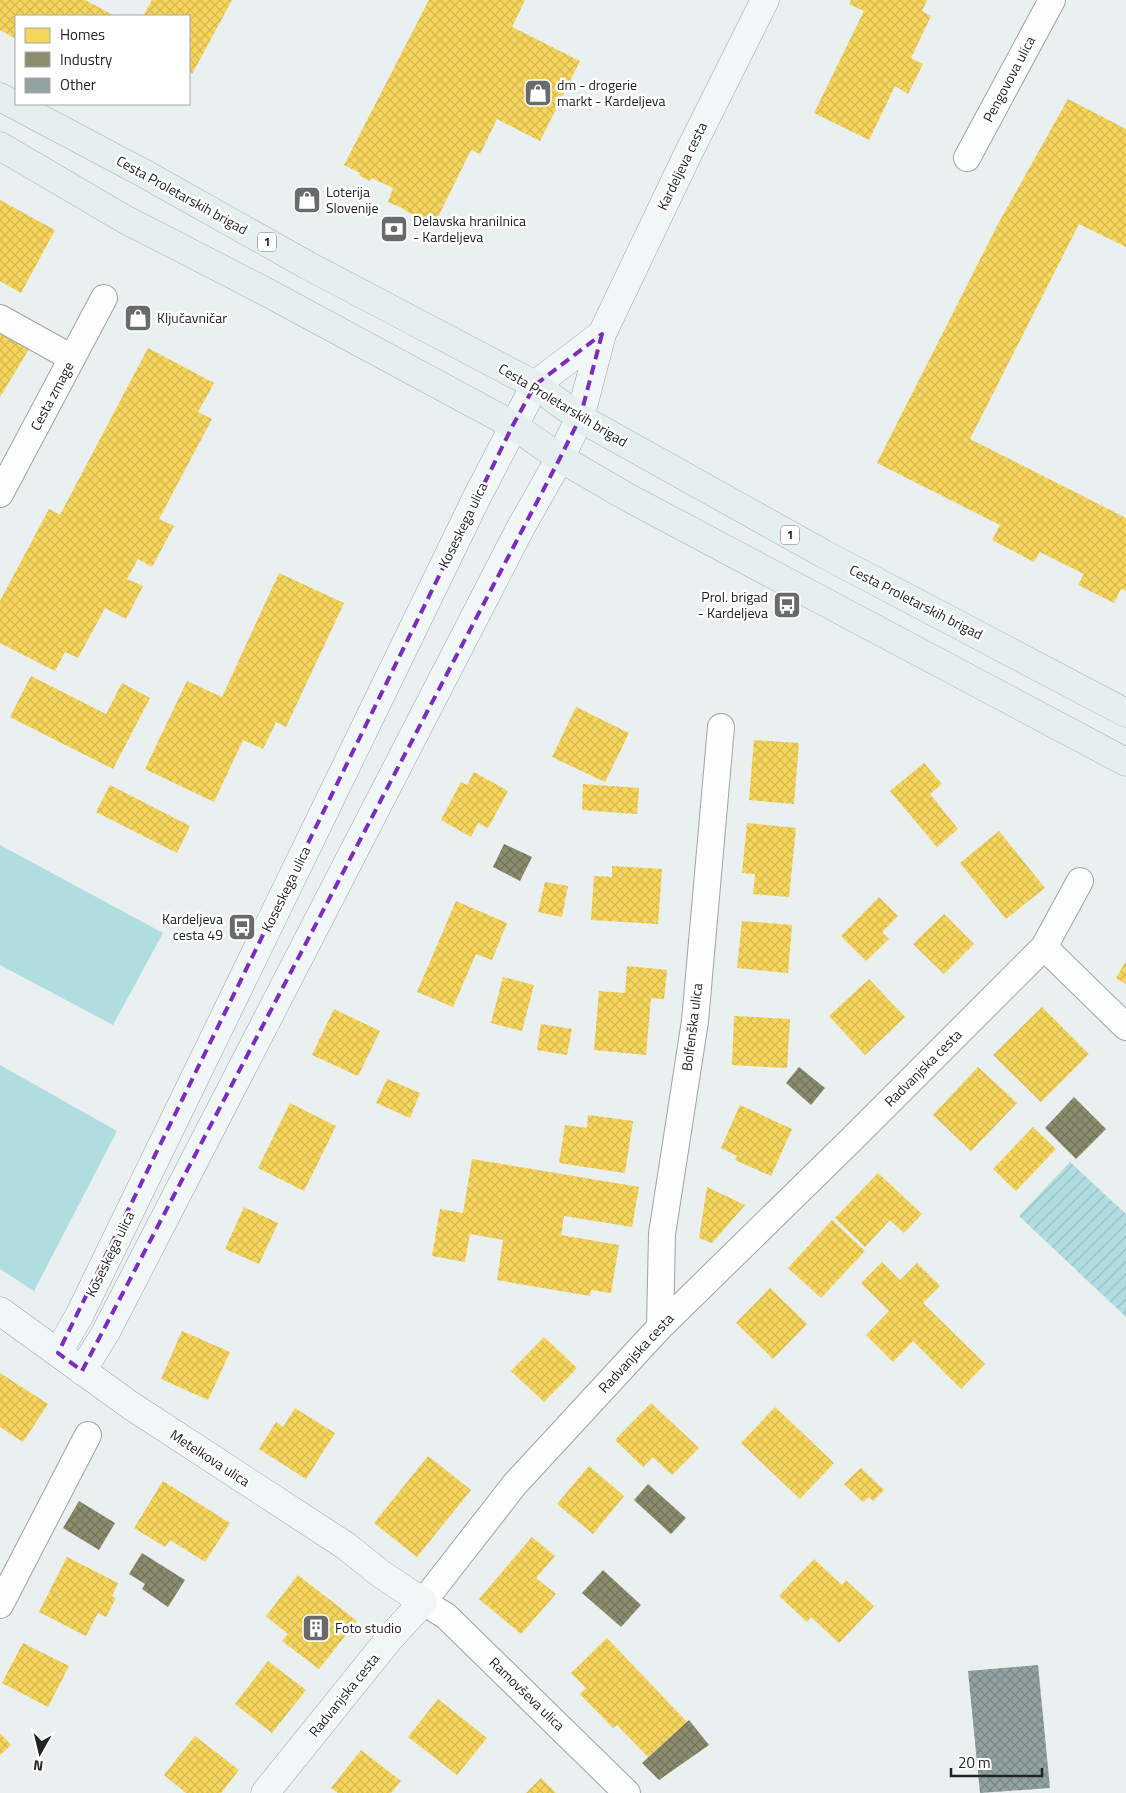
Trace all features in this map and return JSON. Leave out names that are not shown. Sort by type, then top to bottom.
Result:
[{"type":"main road","name":"Cesta Proletarskih brigad","points":[[0,97],[15,105]]},
{"type":"main road","name":"Cesta Proletarskih brigad","points":[[15,105],[145,174],[307,265],[535,386],[580,418],[824,554],[1126,713]]},
{"type":"main road","points":[[0,146],[126,220],[255,286],[513,425],[560,458],[629,498],[1126,762]]},
{"type":"street","name":"Kardeljeva cesta","points":[[560,458],[580,418],[602,334],[686,158],[765,0]]},
{"type":"street","name":"Pengovova ulica","points":[[967,158],[1052,0]]},
{"type":"street","name":"Cesta zmage","points":[[0,494],[104,298]]},
{"type":"street","points":[[0,318],[72,358]]},
{"type":"street","points":[[535,386],[602,334]]},
{"type":"street","name":"Koseskega ulica","points":[[58,1353],[80,1314],[463,525],[513,425],[535,386]]},
{"type":"street","points":[[82,1371],[106,1332],[521,527],[560,458]]},
{"type":"street","name":"Bolfenška ulica","points":[[660,1327],[662,1234],[694,1021],[721,727]]},
{"type":"street","name":"Radvanjska cesta","points":[[265,1793],[390,1638],[423,1602],[516,1484],[660,1327],[1044,947],[1080,881]]},
{"type":"street","points":[[1044,947],[1126,1027]]},
{"type":"street","name":"Metelkova ulica","points":[[0,1311],[130,1406],[346,1546],[381,1574],[423,1602]]},
{"type":"street","points":[[0,1605],[88,1435]]},
{"type":"street","name":"Ramovševa ulica","points":[[423,1602],[446,1616],[627,1793]]},
{"type":"highlighted area","points":[[602,334],[580,418],[560,458],[82,1371],[58,1353],[513,425],[535,385]]},
{"type":"shaded area","points":[[0,845],[163,933],[113,1025],[0,965]]},
{"type":"shaded area","points":[[0,1065],[117,1131],[34,1291],[0,1269]]},
{"type":"shaded area","points":[[1070,1162],[1126,1214],[1126,1317],[1019,1216]]},
{"type":"building: Homes","points":[[0,0],[85,0],[113,15],[15,15],[15,38],[0,30]]},
{"type":"building: Homes","points":[[152,0],[232,0],[192,74],[190,73],[190,15],[144,15]]},
{"type":"building: Homes","points":[[429,0],[525,0],[512,27],[580,61],[540,141],[497,119],[480,154],[471,150],[433,227],[388,202],[393,188],[372,178],[369,181],[359,175],[360,173],[344,165]]},
{"type":"building: Homes","points":[[851,0],[927,0],[922,11],[931,16],[911,58],[923,64],[908,94],[895,86],[869,140],[814,113],[864,11],[849,4]]},
{"type":"building: Homes","points":[[1068,99],[1126,129],[1126,247],[1079,224],[970,439],[1126,518],[1126,591],[1121,589],[1114,603],[1078,585],[1084,574],[1040,552],[1034,562],[992,540],[1000,525],[877,463],[998,224]]},
{"type":"building: Homes","points":[[0,200],[55,230],[21,293],[0,281]]},
{"type":"building: Homes","points":[[0,325],[32,344],[0,397]]},
{"type":"building: Homes","points":[[148,348],[214,383],[198,412],[212,419],[159,519],[174,526],[152,567],[138,559],[127,579],[143,586],[126,619],[105,608],[78,658],[65,652],[55,671],[0,643],[0,601],[49,509],[60,515]]},
{"type":"building: Homes","points":[[279,573],[344,603],[286,727],[276,722],[263,749],[243,740],[214,802],[145,769],[187,681],[222,697]]},
{"type":"building: Homes","points":[[31,676],[106,714],[122,683],[150,698],[113,769],[10,717]]},
{"type":"building: Homes","points":[[576,707],[629,733],[605,782],[552,757]]},
{"type":"building: Homes","points":[[754,740],[799,743],[794,804],[749,800]]},
{"type":"building: Homes","points":[[924,763],[942,784],[930,794],[958,829],[937,847],[890,791]]},
{"type":"building: Homes","points":[[474,772],[508,791],[488,828],[478,823],[471,837],[441,820],[461,782],[467,785]]},
{"type":"building: Homes","points":[[583,784],[639,788],[637,814],[582,810]]},
{"type":"building: Homes","points":[[110,785],[190,826],[177,853],[96,812]]},
{"type":"building: Homes","points":[[747,823],[796,828],[789,897],[753,894],[755,874],[742,873]]},
{"type":"building: Homes","points":[[999,831],[1045,888],[1006,919],[960,863]]},
{"type":"building: Homes","points":[[612,866],[662,869],[658,924],[591,920],[594,876],[612,877]]},
{"type":"building: Homes","points":[[545,882],[568,886],[562,917],[538,912]]},
{"type":"building: Homes","points":[[879,897],[898,916],[882,932],[889,939],[866,961],[841,936]]},
{"type":"building: Homes","points":[[456,901],[507,923],[492,960],[476,954],[453,1007],[417,992]]},
{"type":"building: Homes","points":[[944,914],[974,944],[944,974],[913,944]]},
{"type":"building: Homes","points":[[742,921],[792,925],[788,973],[737,968]]},
{"type":"building: Homes","points":[[1126,961],[1126,984],[1116,978]]},
{"type":"building: Homes","points":[[627,966],[667,970],[664,999],[651,998],[646,1055],[594,1050],[599,991],[625,993]]},
{"type":"building: Homes","points":[[503,977],[534,985],[522,1031],[491,1023]]},
{"type":"building: Homes","points":[[869,979],[905,1017],[865,1055],[829,1016]]},
{"type":"building: Homes","points":[[1042,1007],[1089,1054],[1041,1102],[993,1055]]},
{"type":"building: Homes","points":[[334,1009],[380,1031],[358,1076],[312,1055]]},
{"type":"building: Homes","points":[[734,1016],[790,1019],[787,1068],[732,1065]]},
{"type":"building: Homes","points":[[541,1024],[572,1029],[567,1055],[537,1050]]},
{"type":"building: Homes","points":[[978,1067],[1017,1103],[971,1151],[933,1115]]},
{"type":"building: Homes","points":[[387,1079],[420,1093],[410,1118],[376,1103]]},
{"type":"building: Homes","points":[[290,1103],[336,1126],[304,1191],[258,1168]]},
{"type":"building: Homes","points":[[740,1105],[792,1129],[771,1176],[735,1160],[737,1156],[721,1148]]},
{"type":"building: Homes","points":[[588,1115],[633,1121],[625,1173],[559,1163],[565,1125],[587,1128]]},
{"type":"building: Homes","points":[[1033,1127],[1056,1149],[1016,1191],[993,1169]]},
{"type":"building: Homes","points":[[472,1159],[639,1187],[632,1227],[564,1216],[561,1235],[619,1245],[611,1293],[591,1290],[590,1296],[497,1280],[503,1240],[470,1234],[465,1262],[432,1256],[440,1209],[463,1213]]},
{"type":"building: Homes","points":[[878,1173],[922,1214],[904,1233],[890,1220],[865,1247],[835,1218]]},
{"type":"building: Homes","points":[[707,1187],[745,1205],[712,1243],[699,1238]]},
{"type":"building: Homes","points":[[244,1207],[278,1223],[259,1264],[225,1249]]},
{"type":"building: Homes","points":[[832,1220],[865,1251],[821,1298],[788,1268]]},
{"type":"building: Homes","points":[[882,1262],[900,1280],[917,1263],[940,1286],[923,1303],[985,1364],[961,1389],[913,1341],[893,1362],[866,1335],[889,1311],[861,1283]]},
{"type":"building: Homes","points":[[770,1288],[807,1324],[773,1359],[736,1323]]},
{"type":"building: Homes","points":[[182,1331],[230,1352],[208,1400],[161,1379]]},
{"type":"building: Homes","points":[[544,1337],[577,1368],[544,1402],[511,1371]]},
{"type":"building: Homes","points":[[0,1373],[48,1404],[23,1442],[0,1427]]},
{"type":"building: Homes","points":[[651,1403],[699,1448],[672,1475],[653,1457],[643,1467],[615,1440]]},
{"type":"building: Homes","points":[[775,1407],[834,1463],[800,1499],[741,1443]]},
{"type":"building: Homes","points":[[295,1408],[335,1433],[306,1479],[259,1449],[276,1422],[283,1427]]},
{"type":"building: Homes","points":[[428,1456],[471,1490],[417,1557],[374,1523]]},
{"type":"building: Homes","points":[[589,1466],[624,1496],[593,1534],[557,1504]]},
{"type":"building: Homes","points":[[861,1468],[884,1490],[873,1501],[869,1497],[863,1502],[844,1484]]},
{"type":"building: Homes","points":[[163,1481],[230,1523],[205,1562],[170,1540],[165,1547],[134,1528]]},
{"type":"building: Homes","points":[[532,1537],[555,1556],[536,1578],[556,1594],[521,1634],[479,1599]]},
{"type":"building: Homes","points":[[67,1557],[118,1583],[112,1596],[116,1598],[106,1617],[98,1613],[86,1636],[39,1612]]},
{"type":"building: Homes","points":[[814,1559],[842,1585],[846,1580],[874,1606],[839,1643],[811,1617],[807,1622],[779,1596]]},
{"type":"building: Homes","name":"Foto studio","points":[[298,1575],[357,1621],[319,1669],[282,1641],[288,1634],[266,1616]]},
{"type":"building: Homes","points":[[607,1638],[687,1722],[648,1757],[617,1725],[613,1728],[580,1694],[586,1688],[571,1673]]},
{"type":"building: Homes","points":[[23,1643],[69,1666],[48,1707],[2,1683]]},
{"type":"building: Homes","points":[[268,1661],[306,1690],[272,1733],[235,1704]]},
{"type":"building: Homes","points":[[438,1699],[487,1738],[457,1775],[408,1737]]},
{"type":"building: Homes","points":[[0,1733],[11,1745],[0,1755]]},
{"type":"building: Homes","points":[[195,1736],[239,1770],[221,1793],[186,1793],[164,1775]]},
{"type":"building: Homes","points":[[361,1750],[401,1781],[391,1793],[338,1793],[331,1788]]},
{"type":"building: Homes","points":[[541,1778],[556,1793],[526,1793]]},
{"type":"building: Industry","points":[[504,844],[532,857],[520,881],[493,867]]},
{"type":"building: Industry","points":[[799,1067],[825,1088],[811,1105],[786,1083]]},
{"type":"building: Industry","points":[[1074,1097],[1106,1129],[1076,1159],[1045,1128]]},
{"type":"building: Industry","points":[[648,1484],[686,1518],[671,1534],[634,1500]]},
{"type":"building: Industry","points":[[79,1501],[115,1523],[99,1550],[63,1528]]},
{"type":"building: Industry","points":[[142,1553],[185,1580],[168,1607],[142,1589],[145,1584],[129,1574]]},
{"type":"building: Industry","points":[[603,1570],[641,1605],[621,1627],[582,1593]]},
{"type":"building: Industry","points":[[689,1720],[709,1745],[659,1780],[642,1763]]},
{"type":"building: Other","points":[[1038,1665],[1050,1788],[980,1793],[968,1671]]},
{"type":"place","name":"dm - drogerie markt - Kardeljeva","points":[[538,93]]},
{"type":"place","name":"Loterija Slovenije","points":[[307,200]]},
{"type":"place","name":"Delavska hranilnica - Kardeljeva","points":[[394,229]]},
{"type":"place","name":"Ključavničar","points":[[138,318]]},
{"type":"place","name":"Prol. brigad - Kardeljeva","points":[[787,605]]},
{"type":"place","name":"Kardeljeva cesta 49","points":[[242,927]]},
{"type":"place","name":"Foto studio","points":[[316,1628]]}]
